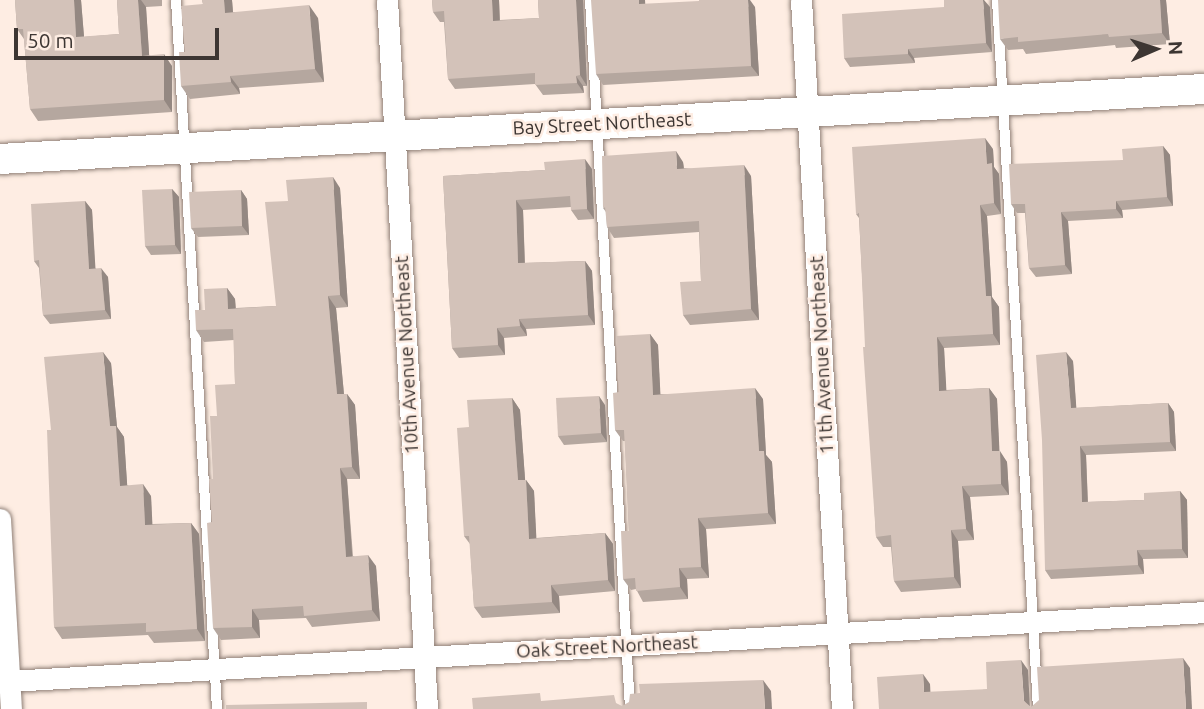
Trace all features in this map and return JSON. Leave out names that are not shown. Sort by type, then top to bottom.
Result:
[{"type":"street","name":"10th Avenue Northeast","points":[[387,0],[427,709]]},
{"type":"street","name":"11th Avenue Northeast","points":[[801,0],[842,709]]},
{"type":"street","name":"Bay Street Northeast","points":[[0,159],[1204,89]]},
{"type":"street","points":[[0,519],[11,709]]},
{"type":"street","name":"Oak Street Northeast","points":[[9,681],[1204,612]]},
{"type":"lane","points":[[176,0],[217,709]]},
{"type":"lane","points":[[590,0],[630,709]]},
{"type":"lane","points":[[997,0],[1038,709]]},
{"type":"building","points":[[15,0],[74,0],[76,37],[119,34],[117,0],[138,0],[142,56],[164,54],[164,100],[30,109],[23,29],[17,29]]},
{"type":"building","points":[[202,0],[224,0],[225,13],[309,5],[315,69],[230,76],[231,82],[181,86],[179,52],[185,52],[181,6],[203,4]]},
{"type":"building","points":[[432,0],[492,0],[493,21],[539,18],[538,0],[576,0],[580,75],[576,76],[577,83],[535,85],[535,73],[448,79],[444,11],[433,12]]},
{"type":"building","points":[[591,0],[639,0],[639,4],[748,0],[751,66],[596,74]]},
{"type":"building","points":[[944,0],[983,0],[986,43],[908,49],[908,54],[844,58],[842,14],[944,7]]},
{"type":"building","points":[[998,0],[1160,0],[1162,33],[1109,37],[1108,34],[1018,42],[1018,37],[1000,39]]},
{"type":"building","points":[[985,138],[987,164],[992,163],[994,203],[980,205],[986,296],[991,296],[993,334],[937,337],[939,391],[989,388],[992,451],[1000,451],[1001,484],[962,486],[966,529],[951,530],[954,577],[894,581],[891,535],[876,537],[863,347],[859,213],[856,214],[852,147]]},
{"type":"building","points":[[1163,146],[1167,197],[1116,201],[1116,209],[1061,212],[1065,265],[1029,268],[1025,204],[1011,204],[1009,164],[1123,160],[1122,149]]},
{"type":"building","points":[[676,151],[677,169],[744,165],[751,309],[683,315],[680,282],[701,281],[699,221],[607,227],[605,207],[603,208],[602,156]]},
{"type":"building","points":[[585,159],[587,209],[571,210],[570,196],[516,200],[518,263],[585,261],[588,315],[519,319],[520,326],[497,328],[498,345],[452,348],[443,176],[545,170],[544,162]]},
{"type":"building","points":[[333,177],[340,295],[328,296],[337,394],[347,394],[352,467],[340,468],[346,557],[368,555],[372,610],[304,616],[303,606],[252,609],[252,627],[213,628],[207,523],[212,522],[209,479],[213,479],[210,416],[217,416],[215,385],[235,384],[233,329],[196,330],[195,310],[205,310],[204,289],[227,288],[228,309],[276,306],[265,202],[288,201],[286,180]]},
{"type":"building","points":[[172,189],[175,245],[145,246],[142,190]]},
{"type":"building","points":[[241,190],[242,226],[191,228],[189,192]]},
{"type":"building","points":[[85,201],[89,269],[101,268],[105,310],[43,315],[39,260],[34,261],[31,204]]},
{"type":"building","points":[[650,334],[653,395],[755,388],[759,451],[764,451],[768,513],[698,518],[701,567],[679,568],[680,587],[636,591],[635,578],[623,579],[621,531],[629,531],[624,430],[615,430],[613,393],[619,392],[616,336]]},
{"type":"building","points":[[103,352],[110,426],[116,426],[120,486],[143,484],[145,525],[191,523],[197,629],[146,632],[146,623],[54,627],[47,430],[51,430],[44,357]]},
{"type":"building","points":[[1066,352],[1071,408],[1168,403],[1170,442],[1080,446],[1082,502],[1144,500],[1144,493],[1180,491],[1182,549],[1137,550],[1138,565],[1045,570],[1042,440],[1036,355]]},
{"type":"building","points":[[599,396],[601,433],[558,436],[556,398]]},
{"type":"building","points":[[512,398],[518,480],[526,480],[529,539],[605,533],[608,580],[551,585],[552,602],[474,607],[469,536],[464,536],[457,428],[469,427],[467,400]]},
{"type":"building","points":[[1183,658],[1186,709],[879,709],[877,677],[923,674],[924,692],[987,689],[986,662],[1021,660],[1024,701],[1031,707],[1039,700],[1037,667]]},
{"type":"building","points":[[763,680],[765,709],[473,709],[472,698],[540,693],[541,701],[614,695],[616,703],[622,706],[629,702],[630,694],[640,693],[639,684]]},
{"type":"building","points":[[367,702],[367,709],[226,709],[226,705]]}]
